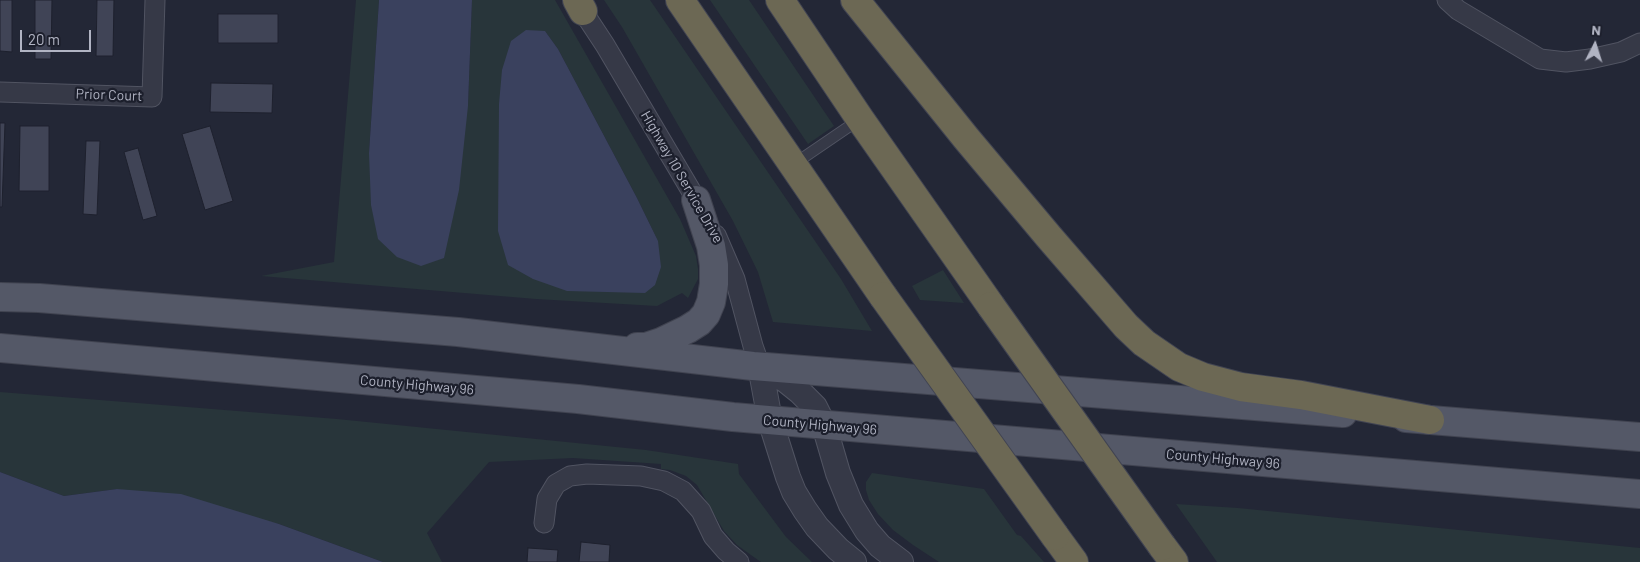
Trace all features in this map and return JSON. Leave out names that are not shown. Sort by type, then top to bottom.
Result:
[{"type":"highway","points":[[680,0],[883,296],[1074,562]]},
{"type":"highway","points":[[780,0],[860,119],[1168,554]]},
{"type":"highway","points":[[855,0],[1036,222],[1126,326],[1144,343],[1179,366],[1203,377],[1241,387],[1301,395],[1430,420]]},
{"type":"main road","points":[[595,347],[646,347],[688,329],[699,322],[706,314],[711,302],[714,284],[714,265],[711,246],[696,200]]},
{"type":"main road","points":[[0,297],[39,298],[458,332],[760,366],[1640,437]]},
{"type":"main road","name":"County Highway 96","points":[[0,348],[578,399],[824,425],[1640,494]]},
{"type":"street","name":"Prior Court","points":[[0,92],[152,96],[155,0]]},
{"type":"street","points":[[1447,0],[1458,10],[1505,40],[1540,59],[1566,62],[1590,59],[1621,52],[1640,43]]},
{"type":"street","name":"Highway 10 Service Drive","points":[[579,4],[606,44],[714,229],[729,262],[760,366]]},
{"type":"street","points":[[760,366],[770,420],[788,477],[804,510],[833,544],[854,562]]},
{"type":"street","points":[[760,366],[785,380],[815,407],[824,425],[838,474],[851,505],[867,531],[880,546],[901,562]]},
{"type":"street","points":[[544,523],[547,499],[556,484],[570,476],[587,474],[641,476],[664,481],[683,491],[701,511],[713,536],[738,562]]},
{"type":"lane","points":[[793,164],[860,119]]},
{"type":"shaded area","points":[[356,0],[379,0],[369,153],[468,106],[472,0],[555,0],[680,219],[696,256],[698,279],[688,298],[682,293],[657,306],[536,299],[261,276],[334,262]],"holes":[[[545,31],[558,49],[637,198],[658,241]]]},
{"type":"shaded area","points":[[604,0],[650,0],[841,279],[872,331],[773,322],[758,272],[733,221],[622,27]]},
{"type":"shaded area","points":[[710,0],[749,0],[834,126],[808,144]]},
{"type":"shaded area","points":[[943,270],[964,303],[920,300],[912,286]]},
{"type":"shaded area","points":[[0,392],[337,419],[646,450],[738,464],[739,474],[786,537],[812,562],[761,562],[737,545],[724,531],[697,485],[686,476],[661,469],[661,464],[573,458],[489,462],[427,533],[442,562],[383,562],[279,524],[117,489],[64,496],[0,472]]},
{"type":"shaded area","points":[[872,473],[984,489],[1017,535],[1021,536],[1044,562],[939,562],[893,530],[878,514],[869,500],[866,490],[866,482]]},
{"type":"shaded area","points":[[1176,504],[1238,508],[1640,548],[1640,562],[1217,562]]},
{"type":"water","points":[[379,0],[472,0],[468,106],[459,190],[444,258],[421,266],[397,257],[378,239],[371,205],[369,153]]},
{"type":"water","points":[[526,30],[545,31],[558,49],[658,241],[661,267],[655,285],[645,293],[567,291],[533,279],[508,265],[498,231],[499,104],[502,70],[511,41]]},
{"type":"water","points":[[0,472],[64,496],[117,489],[181,494],[279,524],[383,562],[0,562]]},
{"type":"building","points":[[0,0],[12,0],[12,52],[0,51]]},
{"type":"building","points":[[35,0],[52,0],[51,59],[35,59]]},
{"type":"building","points":[[97,0],[114,0],[113,56],[96,56]]},
{"type":"building","points":[[218,14],[278,14],[278,43],[218,43]]},
{"type":"building","points":[[211,83],[273,84],[272,113],[210,112]]},
{"type":"building","points":[[0,123],[5,123],[2,207],[0,207]]},
{"type":"building","points":[[20,126],[49,126],[49,191],[19,191]]},
{"type":"building","points":[[210,126],[233,201],[205,210],[182,134]]},
{"type":"building","points":[[86,141],[100,141],[97,215],[83,214]]},
{"type":"building","points":[[138,148],[157,216],[143,220],[124,152]]},
{"type":"building","points":[[581,542],[610,545],[609,562],[579,562]]},
{"type":"building","points":[[528,548],[558,550],[557,562],[527,562]]}]
